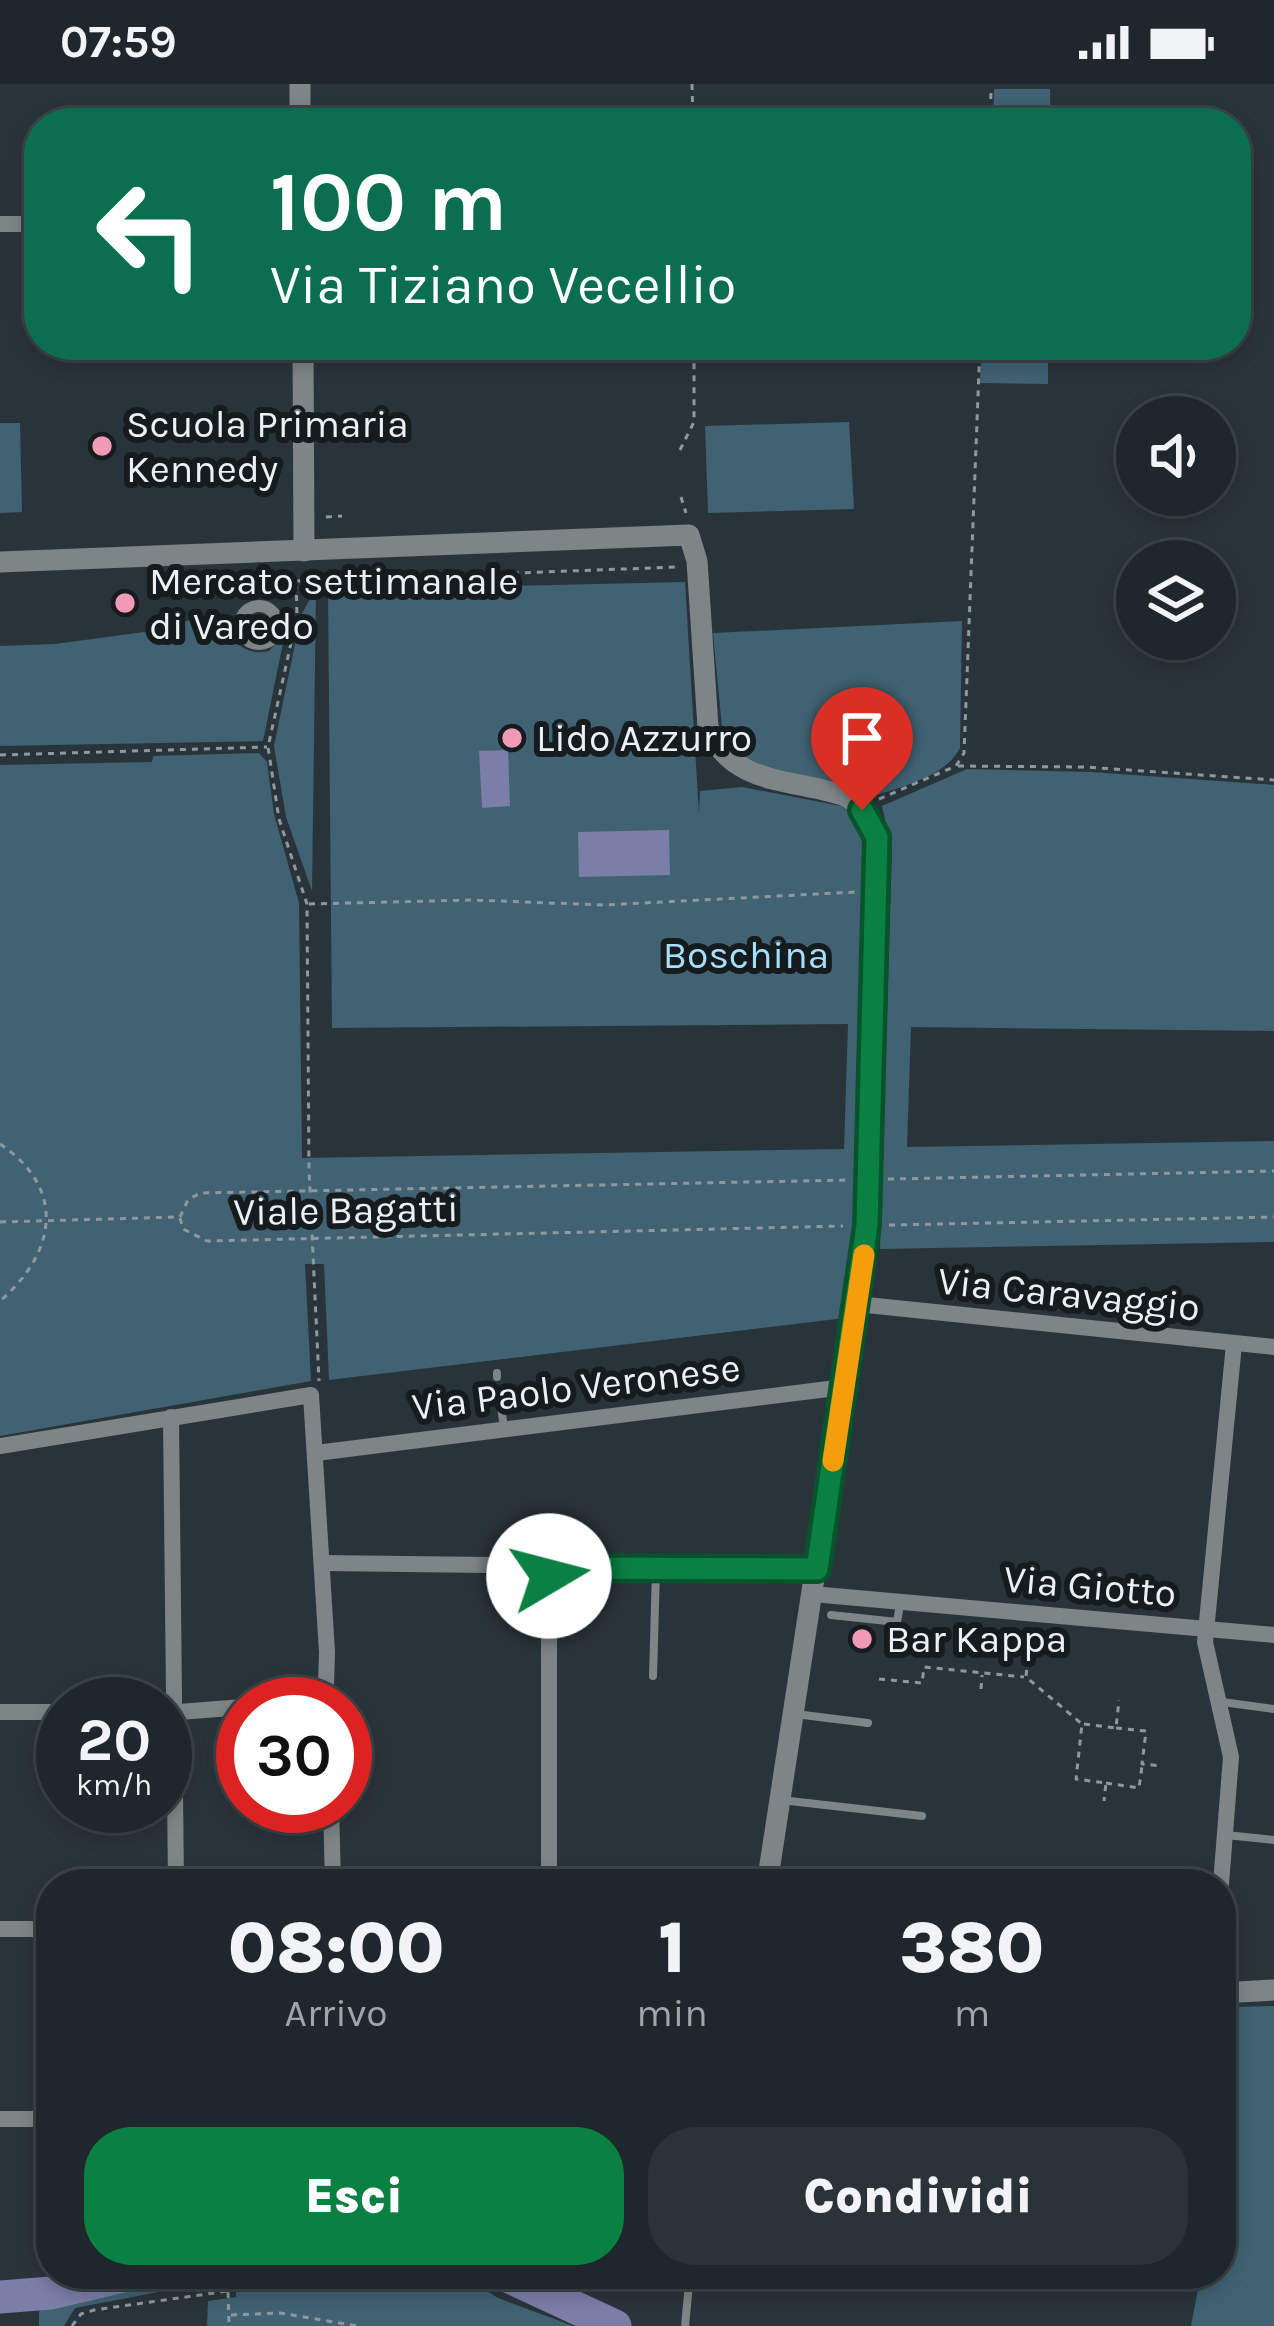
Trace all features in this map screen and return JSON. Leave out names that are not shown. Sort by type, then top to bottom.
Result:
[{"type":"street","points":[[303,360],[304,551]]},
{"type":"street","points":[[0,562],[689,535],[697,561],[708,727],[714,742],[746,773],[828,790],[862,810],[877,837],[866,1236],[769,1869]]},
{"type":"street","name":"Via Caravaggio","points":[[857,1304],[1274,1347]]},
{"type":"street","points":[[1222,1869],[1231,1757],[1206,1654],[1206,1630],[1234,1343]]},
{"type":"street","name":"Via Paolo Veronese","points":[[316,1453],[844,1387]]},
{"type":"street","points":[[0,1446],[315,1389],[326,1677]]},
{"type":"street","points":[[167,1677],[171,1417]]},
{"type":"street","points":[[323,1562],[817,1569]]},
{"type":"street","points":[[549,1568],[549,1869]]},
{"type":"street","name":"Via Giotto","points":[[812,1594],[1274,1635]]},
{"type":"street","points":[[0,1712],[36,1709]]},
{"type":"street","points":[[173,1833],[175,1869]]},
{"type":"street","points":[[332,1833],[333,1869]]},
{"type":"street","points":[[0,1930],[36,1929]]},
{"type":"street","points":[[1236,1992],[1274,1990]]},
{"type":"street","points":[[0,2119],[36,2119]]},
{"type":"lane","points":[[500,1399],[504,1430]]},
{"type":"lane","points":[[653,1676],[656,1568]]},
{"type":"lane","name":"Via Giotto","points":[[831,1615],[898,1622],[900,1602]]},
{"type":"lane","points":[[1221,1702],[1274,1709]]},
{"type":"lane","points":[[793,1714],[868,1723]]},
{"type":"lane","points":[[780,1799],[922,1816]]},
{"type":"lane","points":[[1225,1834],[1274,1840]]},
{"type":"lane","points":[[685,2322],[688,2289]]},
{"type":"path","points":[[990,108],[991,91]]},
{"type":"path","points":[[680,450],[694,422],[694,360]]},
{"type":"path","points":[[956,766],[964,753],[979,360]]},
{"type":"path","points":[[322,517],[342,516]]},
{"type":"path","points":[[296,581],[680,567]]},
{"type":"path","points":[[297,616],[268,747],[279,819],[307,904],[315,1389]]},
{"type":"path","points":[[0,755],[268,747]]},
{"type":"path","points":[[862,810],[956,766],[1085,767],[1274,780]]},
{"type":"path","points":[[307,904],[472,900],[604,905],[877,893]]},
{"type":"path","points":[[0,1144],[19,1157],[38,1180],[46,1220],[38,1259],[24,1281],[0,1301]]},
{"type":"path","name":"Viale Bagatti","points":[[1274,1171],[200,1193],[188,1200],[180,1217],[183,1228],[207,1241],[866,1236],[1274,1217]]},
{"type":"path","points":[[0,1222],[180,1217]]},
{"type":"path","points":[[1026,1677],[1033,1614]]},
{"type":"path","points":[[879,1679],[922,1683],[924,1667],[1026,1677],[1082,1724],[1145,1731],[1139,1788],[1076,1779],[1082,1724]]},
{"type":"path","points":[[981,1689],[982,1673]]},
{"type":"path","points":[[1116,1728],[1119,1700]]},
{"type":"path","points":[[1142,1764],[1162,1766]]},
{"type":"path","points":[[1104,1801],[1106,1783]]},
{"type":"path","points":[[72,2326],[81,2314],[94,2310],[228,2290],[229,2326]]},
{"type":"path","points":[[230,2315],[280,2313],[357,2326]]},
{"type":"green space","points":[[994,89],[1050,89],[1050,108],[993,108]]},
{"type":"green space","points":[[981,360],[1048,360],[1048,384],[980,383]]},
{"type":"green space","points":[[849,422],[854,509],[708,513],[705,426]]},
{"type":"green space","points":[[0,423],[20,423],[22,512],[0,513]]},
{"type":"green space","name":"Boschina","points":[[685,582],[699,814],[700,791],[742,787],[841,806],[854,816],[865,838],[857,1250],[845,1318],[329,1380],[324,1264],[305,1264],[311,1381],[0,1436],[0,765],[152,762],[153,756],[259,753],[267,762],[274,814],[299,903],[302,1158],[844,1149],[848,1024],[332,1028],[328,590]]},
{"type":"green space","points":[[316,589],[312,891],[286,817],[274,746],[301,615]]},
{"type":"green space","points":[[198,618],[258,652],[269,651],[285,633],[263,741],[0,746],[0,646],[144,632]]},
{"type":"green space","points":[[962,621],[960,748],[931,775],[866,799],[831,781],[750,767],[723,738],[713,633]]},
{"type":"green space","points":[[967,769],[1274,785],[1274,1031],[911,1027],[907,1147],[1274,1141],[1274,1242],[880,1249],[892,851],[882,806]]},
{"type":"green space","points":[[1274,2006],[1274,2326],[1191,2326],[1198,2289],[1236,2289],[1236,2007]]},
{"type":"green space","points":[[122,2289],[174,2289],[75,2308],[64,2326],[39,2326],[39,2312],[46,2303]]},
{"type":"green space","points":[[236,2289],[484,2289],[573,2326],[207,2326],[208,2301],[236,2297]]},
{"type":"shaded area","points":[[508,750],[510,806],[482,808],[479,751]]},
{"type":"shaded area","points":[[669,830],[670,875],[579,877],[578,832]]},
{"type":"waterway","points":[[0,2297],[68,2289]]},
{"type":"waterway","points":[[535,2289],[615,2326]]},
{"type":"slow traffic","points":[[833,1461],[864,1255]]},
{"type":"place","name":"Scuola Primaria Kennedy","points":[[102,446]]},
{"type":"place","name":"Mercato settimanale di Varedo","points":[[125,603]]},
{"type":"place","name":"Lido Azzurro","points":[[512,738]]},
{"type":"place","name":"Bar Kappa","points":[[862,1639]]},
{"type":"route","points":[[549,1576],[549,1568],[817,1569],[867,1225],[877,837],[862,810]]}]
